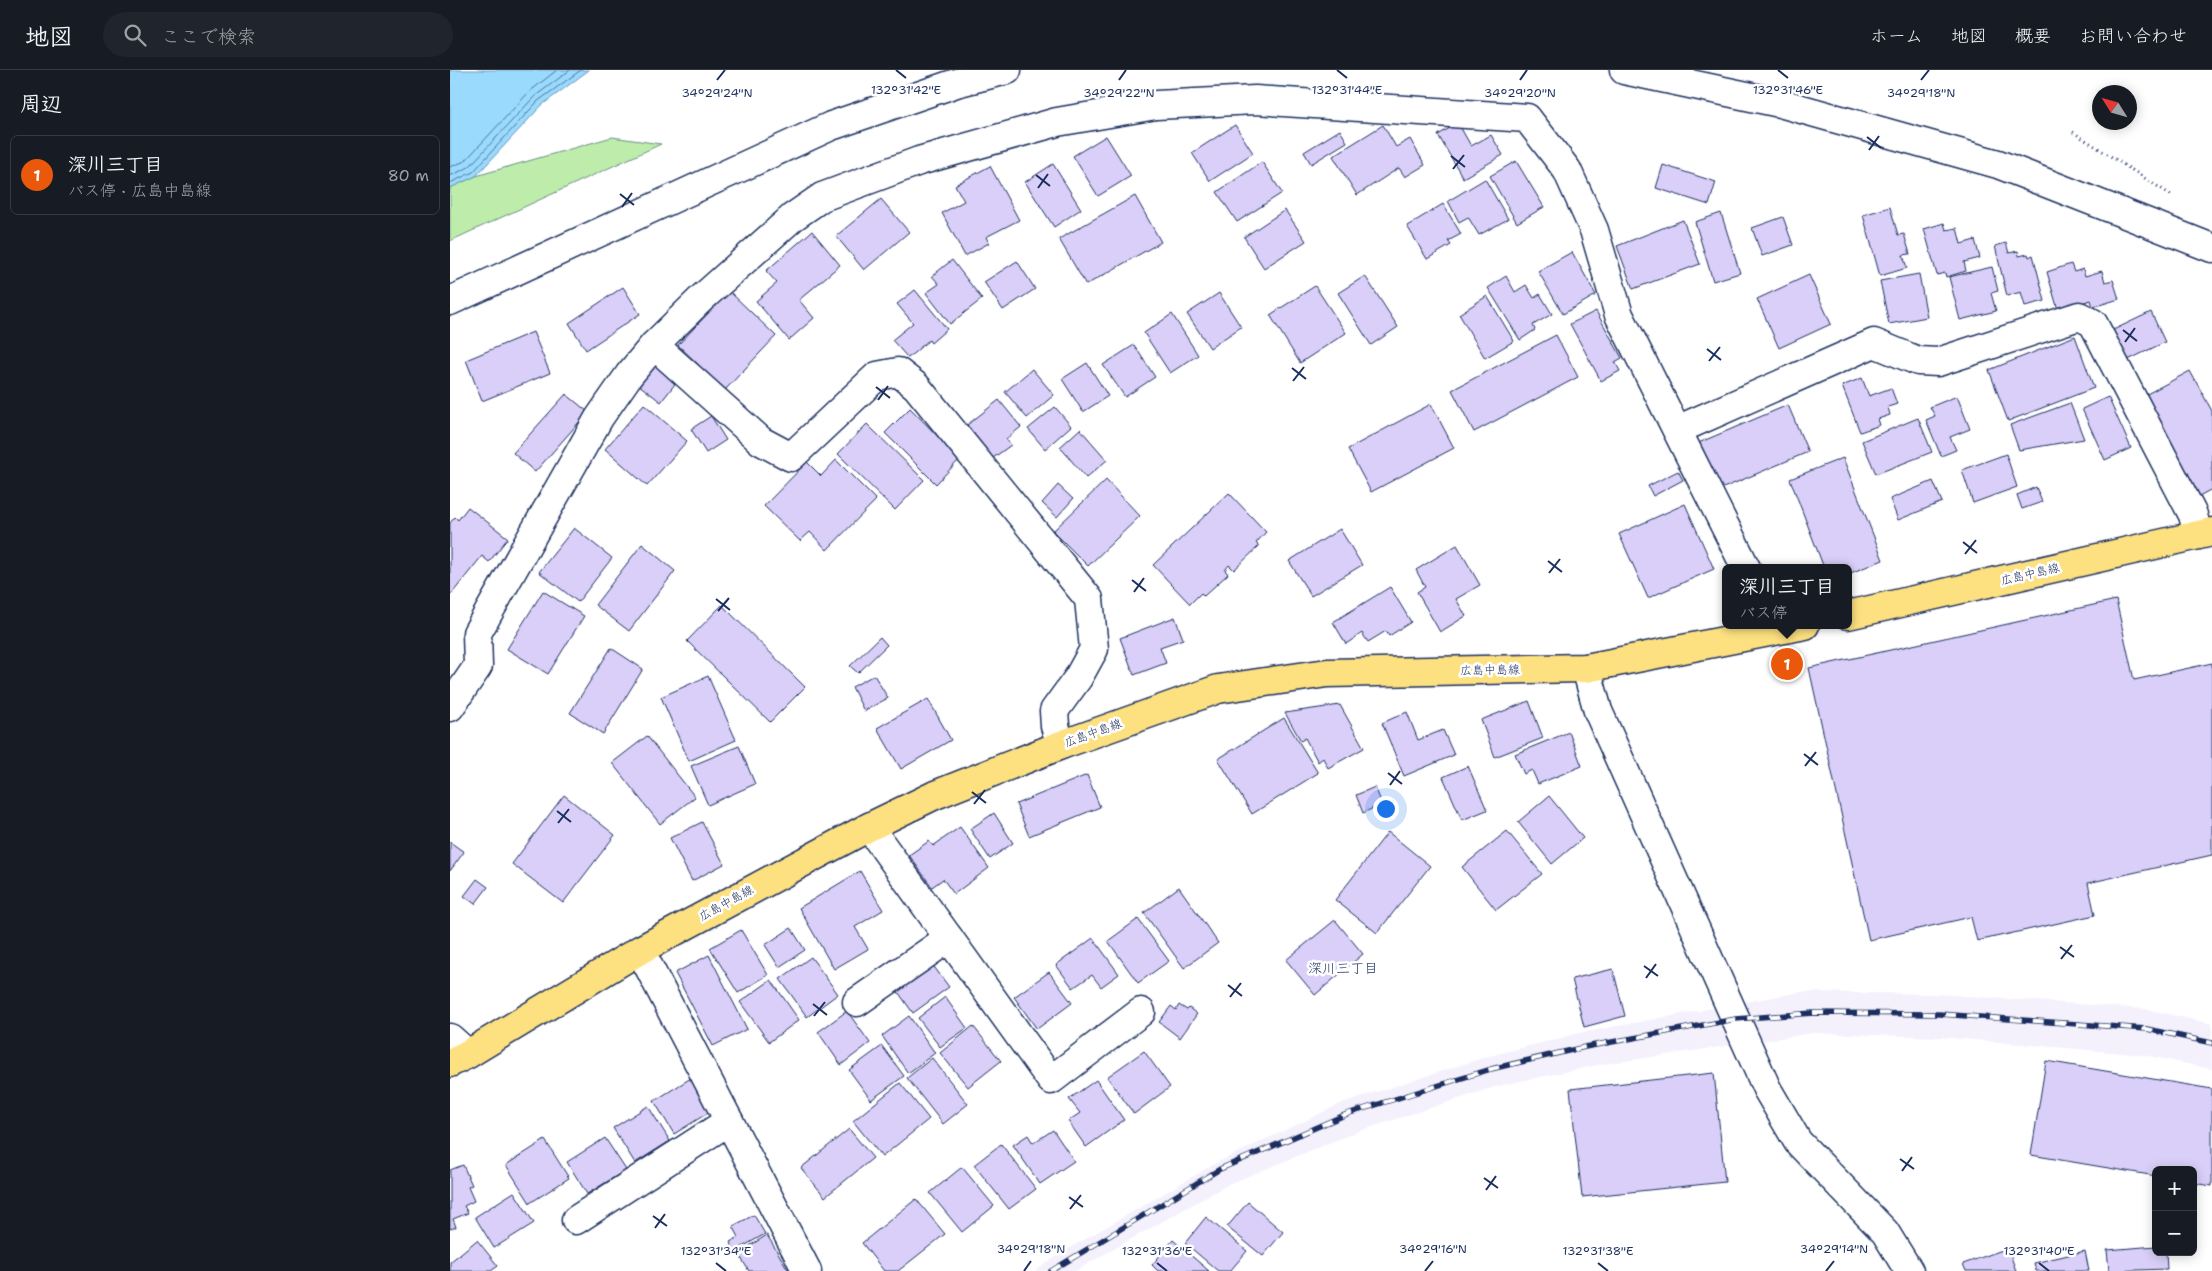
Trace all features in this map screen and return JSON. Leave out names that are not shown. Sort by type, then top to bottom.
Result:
[{"type":"main road","name":"広島中島線","points":[[1852,614],[2205,533]]},
{"type":"main road","name":"広島中島線","points":[[456,1052],[829,847],[935,795],[1060,745],[1218,689],[1327,673],[1586,668],[1774,629]]},
{"type":"street","points":[[450,301],[831,126],[956,83],[1008,70]]},
{"type":"street","points":[[1624,70],[1780,103],[1998,164],[2212,248]]},
{"type":"street","points":[[450,706],[478,666],[477,633],[599,418],[629,375],[654,345],[702,298],[779,230],[822,197],[919,161],[1057,122],[1156,105],[1255,100],[1527,118],[1568,170],[1594,230],[1619,316],[1744,564]]},
{"type":"street","points":[[1677,430],[1874,343],[1918,361],[1938,362],[2079,316],[2093,323],[2193,514],[2205,533]]},
{"type":"street","points":[[654,345],[761,441],[791,456],[877,376],[898,372],[916,386],[1088,599],[1094,648],[1078,678],[1054,711],[1054,726],[1060,745]]},
{"type":"street","points":[[1586,668],[1598,711],[1767,1090],[1798,1142],[1885,1232],[1909,1271]]},
{"type":"street","points":[[869,827],[1051,1080],[1141,1012]]},
{"type":"street","points":[[857,1002],[949,938]]},
{"type":"street","points":[[640,950],[807,1271]]},
{"type":"street","points":[[576,1220],[729,1121]]},
{"type":"path","points":[[2073,132],[2179,201]]},
{"type":"shaded area","points":[[1800,992],[1938,994],[2146,1009],[2212,1024],[2212,1069],[2144,1055],[1940,1037],[1814,1033],[1598,1065],[1498,1086],[1356,1132],[1229,1184],[1075,1271],[1035,1271],[1063,1252],[1216,1163],[1342,1103],[1486,1057],[1580,1033]]},
{"type":"green space","points":[[612,137],[661,144],[450,241],[450,188],[476,176]]},
{"type":"water","points":[[450,70],[589,70],[542,105],[476,176],[450,188]]},
{"type":"building","points":[[1458,123],[1471,146],[1491,135],[1503,155],[1463,178],[1438,135]]},
{"type":"building","points":[[1235,125],[1253,153],[1210,181],[1192,153]]},
{"type":"building","points":[[1383,125],[1396,147],[1410,139],[1425,165],[1405,177],[1399,168],[1357,195],[1333,156]]},
{"type":"building","points":[[1340,130],[1347,142],[1311,164],[1304,152]]},
{"type":"building","points":[[1106,136],[1131,176],[1098,196],[1073,156]]},
{"type":"building","points":[[1516,161],[1544,207],[1517,223],[1490,176]]},
{"type":"building","points":[[1262,162],[1282,193],[1237,222],[1217,192]]},
{"type":"building","points":[[1053,164],[1081,209],[1054,227],[1025,182]]},
{"type":"building","points":[[1663,165],[1716,182],[1709,205],[1656,188]]},
{"type":"building","points":[[990,166],[1019,220],[986,237],[989,243],[965,256],[942,213],[964,201],[955,185]]},
{"type":"building","points":[[1485,179],[1508,219],[1479,235],[1468,217],[1459,222],[1448,201]]},
{"type":"building","points":[[1135,196],[1161,242],[1086,285],[1059,239]]},
{"type":"building","points":[[881,199],[909,232],[864,270],[836,236]]},
{"type":"building","points":[[1443,204],[1461,234],[1448,241],[1451,245],[1427,259],[1407,226]]},
{"type":"building","points":[[1890,207],[1898,235],[1904,234],[1910,254],[1903,255],[1907,268],[1880,276],[1863,215]]},
{"type":"building","points":[[1285,210],[1306,241],[1264,268],[1244,237]]},
{"type":"building","points":[[1721,213],[1740,273],[1713,281],[1695,222]]},
{"type":"building","points":[[1783,217],[1793,245],[1762,256],[1752,228]]},
{"type":"building","points":[[1683,220],[1700,264],[1633,289],[1617,246]]},
{"type":"building","points":[[1944,223],[1946,230],[1957,228],[1961,244],[1975,240],[1980,258],[1964,262],[1966,271],[1946,277],[1945,273],[1937,275],[1924,229]]},
{"type":"building","points":[[812,231],[840,265],[799,300],[814,318],[789,340],[756,301],[777,283],[766,271]]},
{"type":"building","points":[[2006,243],[2009,253],[2018,251],[2019,256],[2028,254],[2029,257],[2033,255],[2045,301],[2025,306],[2021,292],[2007,296],[1995,246]]},
{"type":"building","points":[[1572,252],[1596,295],[1563,314],[1538,271]]},
{"type":"building","points":[[952,260],[982,299],[950,324],[926,293],[939,284],[932,276]]},
{"type":"building","points":[[1017,261],[1035,289],[1003,310],[984,282]]},
{"type":"building","points":[[2071,264],[2074,272],[2083,269],[2085,276],[2102,271],[2105,282],[2113,280],[2119,299],[2093,307],[2091,300],[2058,310],[2047,272]]},
{"type":"building","points":[[1992,267],[1998,291],[1991,293],[1996,311],[1960,320],[1949,277]]},
{"type":"building","points":[[1919,274],[1927,317],[1889,324],[1880,281]]},
{"type":"building","points":[[1809,275],[1831,324],[1779,348],[1757,299]]},
{"type":"building","points":[[1365,276],[1398,327],[1371,345],[1338,293]]},
{"type":"building","points":[[1506,276],[1515,292],[1526,285],[1534,298],[1540,294],[1552,314],[1533,325],[1535,330],[1520,340],[1488,288]]},
{"type":"building","points":[[1315,286],[1346,333],[1300,363],[1270,315]]},
{"type":"building","points":[[623,287],[640,314],[586,350],[569,323]]},
{"type":"building","points":[[915,290],[947,329],[931,343],[929,340],[908,358],[892,340],[913,323],[897,304]]},
{"type":"building","points":[[729,291],[776,336],[725,390],[678,345]]},
{"type":"building","points":[[1219,293],[1241,327],[1210,348],[1187,314]]},
{"type":"building","points":[[1487,296],[1514,341],[1485,358],[1459,314]]},
{"type":"building","points":[[1596,311],[1622,358],[1615,362],[1620,371],[1601,381],[1570,324]]},
{"type":"building","points":[[2151,312],[2165,342],[2126,361],[2111,331]]},
{"type":"building","points":[[1172,314],[1198,355],[1170,373],[1144,333]]},
{"type":"building","points":[[533,332],[550,373],[482,401],[466,360]]},
{"type":"building","points":[[1556,335],[1578,377],[1474,432],[1452,390]]},
{"type":"building","points":[[2075,336],[2094,388],[2008,421],[1989,370]]},
{"type":"building","points":[[1134,345],[1155,377],[1125,397],[1103,365]]},
{"type":"building","points":[[657,363],[678,380],[661,402],[639,385]]},
{"type":"building","points":[[1087,363],[1108,396],[1083,412],[1062,379]]},
{"type":"building","points":[[1032,369],[1054,395],[1027,418],[1005,392]]},
{"type":"building","points":[[2190,371],[2212,411],[2212,489],[2199,496],[2145,395]]},
{"type":"building","points":[[1862,378],[1869,396],[1891,388],[1897,404],[1888,407],[1890,415],[1878,419],[1880,425],[1860,432],[1842,386]]},
{"type":"building","points":[[566,394],[588,412],[535,472],[513,453]]},
{"type":"building","points":[[1957,396],[1970,429],[1950,437],[1956,450],[1941,456],[1926,420],[1935,416],[1930,407]]},
{"type":"building","points":[[2108,397],[2131,448],[2105,460],[2082,409]]},
{"type":"building","points":[[999,400],[1021,427],[1006,439],[1011,445],[993,458],[967,425]]},
{"type":"building","points":[[2070,403],[2084,439],[2019,450],[2010,425]]},
{"type":"building","points":[[644,404],[687,441],[647,486],[605,449]]},
{"type":"building","points":[[1431,404],[1454,448],[1371,492],[1348,449]]},
{"type":"building","points":[[1788,405],[1808,452],[1716,491],[1696,444]]},
{"type":"building","points":[[1055,407],[1071,426],[1045,449],[1028,429]]},
{"type":"building","points":[[910,408],[960,459],[936,484],[885,433]]},
{"type":"building","points":[[711,416],[726,440],[706,453],[691,429]]},
{"type":"building","points":[[1918,418],[1932,452],[1876,474],[1862,441]]},
{"type":"building","points":[[867,424],[924,480],[895,510],[838,454]]},
{"type":"building","points":[[1080,429],[1107,460],[1086,478],[1060,447]]},
{"type":"building","points":[[2006,454],[2017,487],[1973,503],[1962,470]]},
{"type":"building","points":[[1843,458],[1883,560],[1852,572],[1852,564],[1822,564],[1790,479]]},
{"type":"building","points":[[836,460],[876,500],[827,550],[810,532],[800,541],[764,506],[807,462],[821,476]]},
{"type":"building","points":[[1678,471],[1683,480],[1653,496],[1648,486]]},
{"type":"building","points":[[1106,480],[1140,516],[1088,566],[1053,531]]},
{"type":"building","points":[[1933,481],[1942,502],[1898,520],[1890,499]]},
{"type":"building","points":[[1058,485],[1073,499],[1057,517],[1042,503]]},
{"type":"building","points":[[2036,487],[2042,502],[2022,509],[2017,495]]},
{"type":"building","points":[[1229,493],[1266,532],[1256,543],[1259,546],[1234,570],[1229,565],[1225,570],[1228,574],[1204,596],[1201,593],[1190,604],[1153,565]]},
{"type":"building","points":[[1685,504],[1714,569],[1648,598],[1619,534]]},
{"type":"building","points":[[468,507],[508,538],[489,562],[482,556],[450,596],[450,523],[455,517],[458,520]]},
{"type":"building","points":[[574,528],[612,558],[578,602],[539,572]]},
{"type":"building","points":[[1340,529],[1362,565],[1311,596],[1289,561]]},
{"type":"building","points":[[642,544],[675,571],[629,631],[595,605]]},
{"type":"building","points":[[1457,545],[1480,585],[1456,599],[1466,616],[1440,632],[1417,592],[1425,587],[1416,570]]},
{"type":"building","points":[[1390,587],[1411,622],[1389,636],[1386,631],[1368,642],[1362,633],[1346,644],[1333,622]]},
{"type":"building","points":[[543,591],[584,616],[548,674],[507,649]]},
{"type":"building","points":[[2116,600],[2134,680],[2212,663],[2212,855],[2088,883],[2095,915],[1977,941],[1971,917],[1869,940],[1809,668]]},
{"type":"building","points":[[722,605],[805,687],[770,722],[687,641]]},
{"type":"building","points":[[1175,617],[1183,639],[1160,647],[1166,663],[1134,675],[1120,638]]},
{"type":"building","points":[[880,637],[887,645],[858,673],[850,666]]},
{"type":"building","points":[[611,648],[643,669],[603,734],[570,713]]},
{"type":"building","points":[[874,675],[888,698],[864,711],[852,687]]},
{"type":"building","points":[[708,676],[736,740],[689,761],[661,697]]},
{"type":"building","points":[[928,699],[951,740],[901,769],[877,728]]},
{"type":"building","points":[[1529,701],[1543,738],[1495,757],[1481,720]]},
{"type":"building","points":[[1340,705],[1364,748],[1328,768],[1323,758],[1318,762],[1305,738],[1301,741],[1285,713]]},
{"type":"building","points":[[1407,712],[1418,740],[1443,730],[1454,755],[1404,776],[1382,723]]},
{"type":"building","points":[[1284,718],[1318,773],[1252,814],[1218,759]]},
{"type":"building","points":[[1569,732],[1582,766],[1538,784],[1532,770],[1524,774],[1515,754]]},
{"type":"building","points":[[647,736],[695,797],[660,824],[612,763]]},
{"type":"building","points":[[739,746],[755,784],[708,805],[691,766]]},
{"type":"building","points":[[1468,766],[1487,810],[1462,820],[1443,777]]},
{"type":"building","points":[[1087,775],[1100,807],[1029,836],[1016,804]]},
{"type":"building","points":[[1375,787],[1382,804],[1363,813],[1356,795]]},
{"type":"building","points":[[564,795],[615,835],[563,903],[512,864]]},
{"type":"building","points":[[1549,796],[1583,838],[1552,864],[1518,822]]},
{"type":"building","points":[[994,813],[1013,843],[990,859],[970,829]]},
{"type":"building","points":[[702,822],[724,864],[692,881],[670,838]]},
{"type":"building","points":[[960,827],[989,868],[954,894],[943,879],[932,887],[909,855],[929,841],[933,846]]},
{"type":"building","points":[[1507,831],[1542,874],[1496,910],[1462,867]]},
{"type":"building","points":[[1388,832],[1430,866],[1377,933],[1335,900]]},
{"type":"building","points":[[450,842],[464,852],[450,871]]},
{"type":"building","points":[[860,871],[883,910],[855,927],[868,949],[834,969],[799,908]]},
{"type":"building","points":[[477,879],[488,887],[475,904],[464,896]]},
{"type":"building","points":[[1179,887],[1218,943],[1184,968],[1144,913]]},
{"type":"building","points":[[1138,919],[1169,961],[1138,983],[1108,941]]},
{"type":"building","points":[[1335,920],[1363,954],[1315,995],[1286,960]]},
{"type":"building","points":[[791,928],[805,950],[779,967],[765,945]]},
{"type":"building","points":[[741,930],[768,975],[738,993],[710,948]]},
{"type":"building","points":[[1093,938],[1119,974],[1101,987],[1092,975],[1073,988],[1056,965]]},
{"type":"building","points":[[709,955],[747,1029],[713,1046],[675,973]]},
{"type":"building","points":[[811,957],[838,994],[807,1017],[780,979]]},
{"type":"building","points":[[932,964],[949,987],[913,1013],[896,989]]},
{"type":"building","points":[[1613,969],[1625,1016],[1584,1027],[1572,979]]},
{"type":"building","points":[[1049,972],[1072,1003],[1037,1029],[1014,997]]},
{"type":"building","points":[[771,980],[799,1020],[769,1042],[740,1002]]},
{"type":"building","points":[[945,997],[967,1028],[940,1047],[918,1018]]},
{"type":"building","points":[[1179,1005],[1187,1010],[1189,1008],[1197,1014],[1180,1038],[1159,1022],[1171,1006],[1176,1010]]},
{"type":"building","points":[[847,1011],[870,1043],[841,1065],[818,1032]]},
{"type":"building","points":[[909,1016],[935,1053],[908,1073],[882,1036]]},
{"type":"building","points":[[973,1026],[1001,1061],[968,1087],[940,1053]]},
{"type":"building","points":[[882,1046],[904,1076],[871,1100],[849,1070]]},
{"type":"building","points":[[1144,1051],[1170,1087],[1134,1114],[1107,1077]]},
{"type":"building","points":[[932,1058],[968,1104],[943,1124],[907,1078]]},
{"type":"building","points":[[2046,1061],[2212,1089],[2212,1186],[2197,1184],[2197,1166],[2152,1166],[2152,1175],[2031,1155]]},
{"type":"building","points":[[1714,1073],[1725,1182],[1582,1197],[1570,1089]]},
{"type":"building","points":[[691,1078],[711,1111],[674,1134],[654,1101]]},
{"type":"building","points":[[1096,1080],[1124,1120],[1086,1147],[1068,1121],[1080,1113],[1069,1099]]},
{"type":"building","points":[[900,1083],[929,1119],[882,1157],[853,1121]]},
{"type":"building","points":[[648,1106],[670,1141],[635,1163],[613,1128]]},
{"type":"building","points":[[849,1129],[873,1158],[825,1197],[801,1168]]},
{"type":"building","points":[[1053,1130],[1074,1161],[1040,1184],[1013,1145],[1028,1135],[1033,1143]]},
{"type":"building","points":[[605,1138],[626,1170],[587,1194],[567,1162]]},
{"type":"building","points":[[545,1140],[569,1178],[530,1203],[506,1165]]},
{"type":"building","points":[[1001,1144],[1036,1189],[1009,1209],[974,1165]]},
{"type":"building","points":[[463,1165],[472,1185],[468,1187],[474,1201],[464,1206],[468,1213],[453,1219],[456,1227],[450,1229],[450,1170]]},
{"type":"building","points":[[962,1167],[994,1206],[962,1232],[930,1193]]},
{"type":"building","points":[[514,1192],[534,1223],[494,1248],[475,1217]]},
{"type":"building","points":[[916,1199],[945,1234],[898,1271],[884,1271],[862,1243]]},
{"type":"building","points":[[1248,1202],[1283,1232],[1263,1256],[1227,1227]]},
{"type":"building","points":[[754,1215],[765,1234],[735,1251],[730,1242],[739,1237],[733,1226]]},
{"type":"building","points":[[1206,1217],[1247,1251],[1230,1271],[1218,1271],[1185,1243]]},
{"type":"building","points":[[767,1235],[789,1271],[749,1271],[738,1253]]},
{"type":"building","points":[[477,1240],[498,1266],[491,1271],[450,1271],[450,1262]]},
{"type":"building","points":[[1173,1240],[1209,1271],[1158,1271],[1152,1265]]},
{"type":"building","points":[[2152,1246],[2152,1256],[2166,1256],[2167,1269],[2109,1271],[2107,1250]]},
{"type":"building","points":[[2008,1248],[2016,1271],[1966,1271],[1963,1264]]},
{"type":"building","points":[[2085,1251],[2089,1271],[2036,1271],[2034,1263]]},
{"type":"railway","points":[[1051,1271],[1220,1169],[1347,1114],[1491,1069],[1585,1047],[1736,1019],[1813,1013],[1939,1014],[2147,1029],[2212,1043]]},
{"type":"place","name":"深川三丁目","points":[[1787,664]]},
{"type":"district","name":"深川三丁目","points":[[1343,968]]}]
